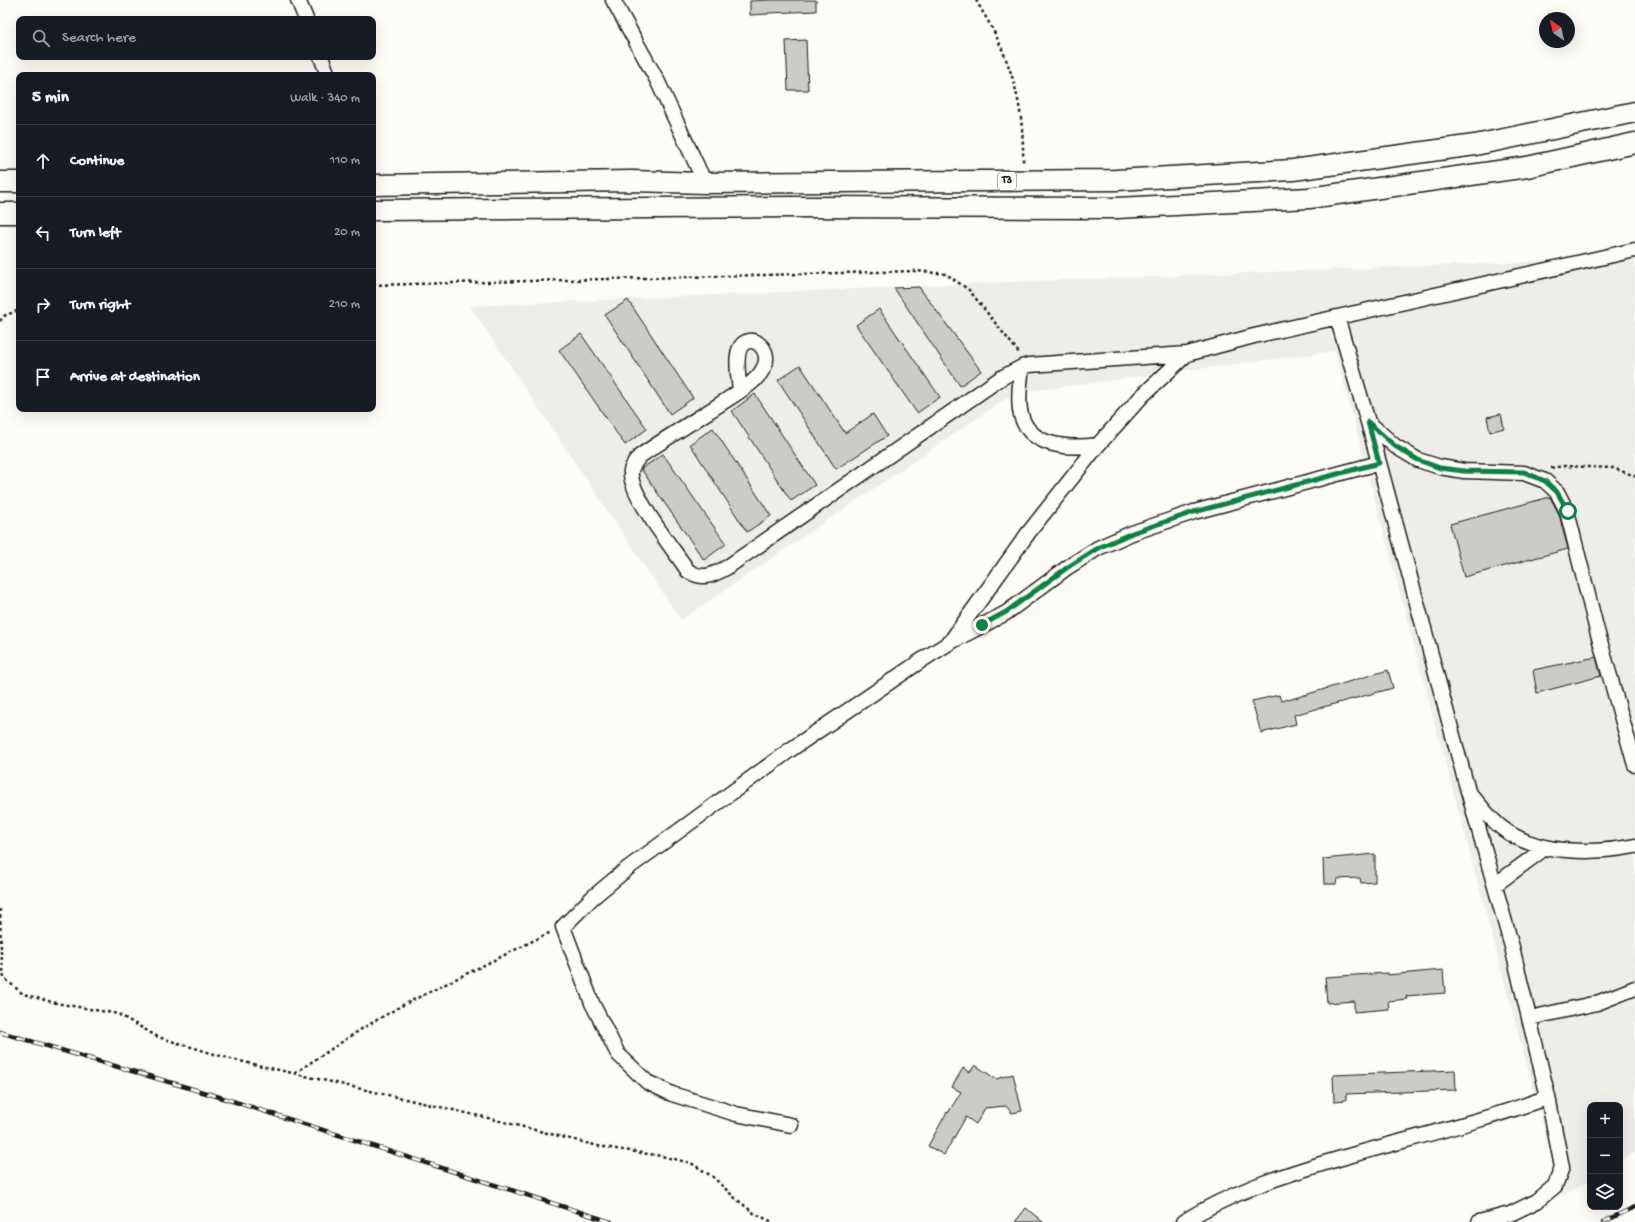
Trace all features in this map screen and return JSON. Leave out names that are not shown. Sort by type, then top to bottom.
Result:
[{"type":"highway","name":"T3","points":[[376,185],[631,182],[706,183],[1116,180],[1293,170],[1475,146],[1635,112]]},
{"type":"highway","name":"T3","points":[[376,210],[794,207],[1117,208],[1309,198],[1527,167],[1635,143]]},
{"type":"highway","points":[[0,182],[16,182]]},
{"type":"highway","points":[[0,213],[16,213]]},
{"type":"street","points":[[298,0],[305,16]]},
{"type":"street","points":[[613,0],[657,80],[706,183]]},
{"type":"street","points":[[322,60],[327,72]]},
{"type":"street","points":[[740,391],[640,456],[633,464],[631,472],[632,482],[640,500],[688,571],[696,575],[704,576],[713,574],[726,568],[1001,378],[1026,366],[1187,354],[1254,336],[1635,250]]},
{"type":"street","points":[[1337,317],[1368,422],[1495,885],[1530,1018],[1562,1167],[1556,1186],[1537,1200],[1510,1214],[1479,1222]]},
{"type":"street","points":[[949,643],[1029,532],[1098,445],[1142,396],[1187,354]]},
{"type":"street","points":[[1026,366],[1019,397],[1020,412],[1026,426],[1037,437],[1051,444],[1080,448],[1098,445]]},
{"type":"street","points":[[1368,422],[1395,446],[1418,460],[1426,463],[1440,468],[1464,471],[1524,472],[1545,481],[1557,492],[1568,511],[1596,627],[1635,765]]},
{"type":"street","points":[[790,1125],[736,1114],[672,1094],[647,1082],[618,1054],[592,1003],[562,927],[592,898],[628,868],[790,750],[949,643],[1006,612],[1068,567],[1098,548],[1132,533],[1194,512],[1379,463]]},
{"type":"street","points":[[1468,791],[1488,815],[1503,829],[1522,839],[1545,848],[1574,851],[1606,850],[1635,846]]},
{"type":"street","points":[[1495,885],[1545,848]]},
{"type":"street","points":[[1530,1018],[1597,1003],[1635,988]]},
{"type":"street","points":[[1183,1222],[1207,1207],[1240,1192],[1282,1176],[1488,1117],[1548,1097]]},
{"type":"path","points":[[976,0],[997,37],[1006,59],[1018,97],[1023,147],[1023,181]]},
{"type":"path","points":[[376,285],[917,271],[946,274],[969,290],[1026,366]]},
{"type":"path","points":[[0,321],[4,316],[16,311]]},
{"type":"path","points":[[1524,472],[1564,466],[1613,468],[1635,476]]},
{"type":"path","points":[[0,909],[1,952],[4,978],[23,994],[56,1003],[118,1014],[158,1036],[231,1059],[488,1118],[590,1144],[661,1156],[691,1163],[713,1176],[735,1198],[755,1214],[773,1222]]},
{"type":"path","points":[[294,1073],[362,1028],[401,1006],[562,927]]},
{"type":"shaded area","points":[[1635,258],[1635,1152],[1623,1159],[1623,1102],[1587,1102],[1587,1182],[1562,1196],[1335,351],[1014,393],[681,620],[470,306],[1010,282]]},
{"type":"building","points":[[816,0],[816,11],[750,15],[750,1]]},
{"type":"building","points":[[806,40],[808,90],[788,90],[786,41]]},
{"type":"building","points":[[919,287],[981,371],[960,386],[894,288]]},
{"type":"building","points":[[628,300],[693,398],[670,414],[605,315]]},
{"type":"building","points":[[879,309],[940,397],[917,413],[856,325]]},
{"type":"building","points":[[581,334],[647,429],[625,445],[559,350]]},
{"type":"building","points":[[800,365],[845,433],[873,414],[887,436],[836,469],[778,380]]},
{"type":"building","points":[[755,394],[815,485],[791,501],[732,411]]},
{"type":"building","points":[[1501,414],[1504,428],[1490,432],[1487,417]]},
{"type":"building","points":[[713,428],[771,516],[747,532],[690,444]]},
{"type":"building","points":[[663,454],[726,544],[704,560],[641,469]]},
{"type":"building","points":[[1550,497],[1559,514],[1568,549],[1464,577],[1450,524]]},
{"type":"building","points":[[1596,657],[1601,676],[1537,693],[1533,670]]},
{"type":"building","points":[[1388,670],[1393,688],[1294,715],[1296,724],[1261,733],[1252,701],[1279,695],[1281,701],[1288,700]]},
{"type":"building","points":[[1375,854],[1375,882],[1361,883],[1360,878],[1337,879],[1336,884],[1324,884],[1323,859]]},
{"type":"building","points":[[1443,970],[1445,993],[1406,996],[1407,999],[1388,1001],[1389,1009],[1354,1012],[1354,1001],[1327,1003],[1325,977],[1387,973],[1387,975]]},
{"type":"building","points":[[975,1065],[996,1079],[1013,1074],[1022,1111],[1012,1113],[1006,1106],[985,1108],[976,1124],[966,1117],[944,1155],[928,1146],[947,1112],[948,1113],[961,1092],[952,1087],[963,1068],[970,1072]]},
{"type":"building","points":[[1455,1070],[1456,1090],[1346,1094],[1346,1100],[1334,1101],[1333,1075]]},
{"type":"building","points":[[1026,1208],[1043,1222],[1015,1222]]},
{"type":"railway","points":[[0,1032],[223,1098],[611,1222]]},
{"type":"railway","points":[[1603,1222],[1635,1207]]},
{"type":"route","points":[[982,625],[1006,612],[1068,567],[1098,548],[1132,533],[1194,512],[1379,463],[1368,422],[1395,446],[1418,460],[1440,468],[1492,473],[1524,472],[1545,481],[1557,492],[1568,511]]}]
